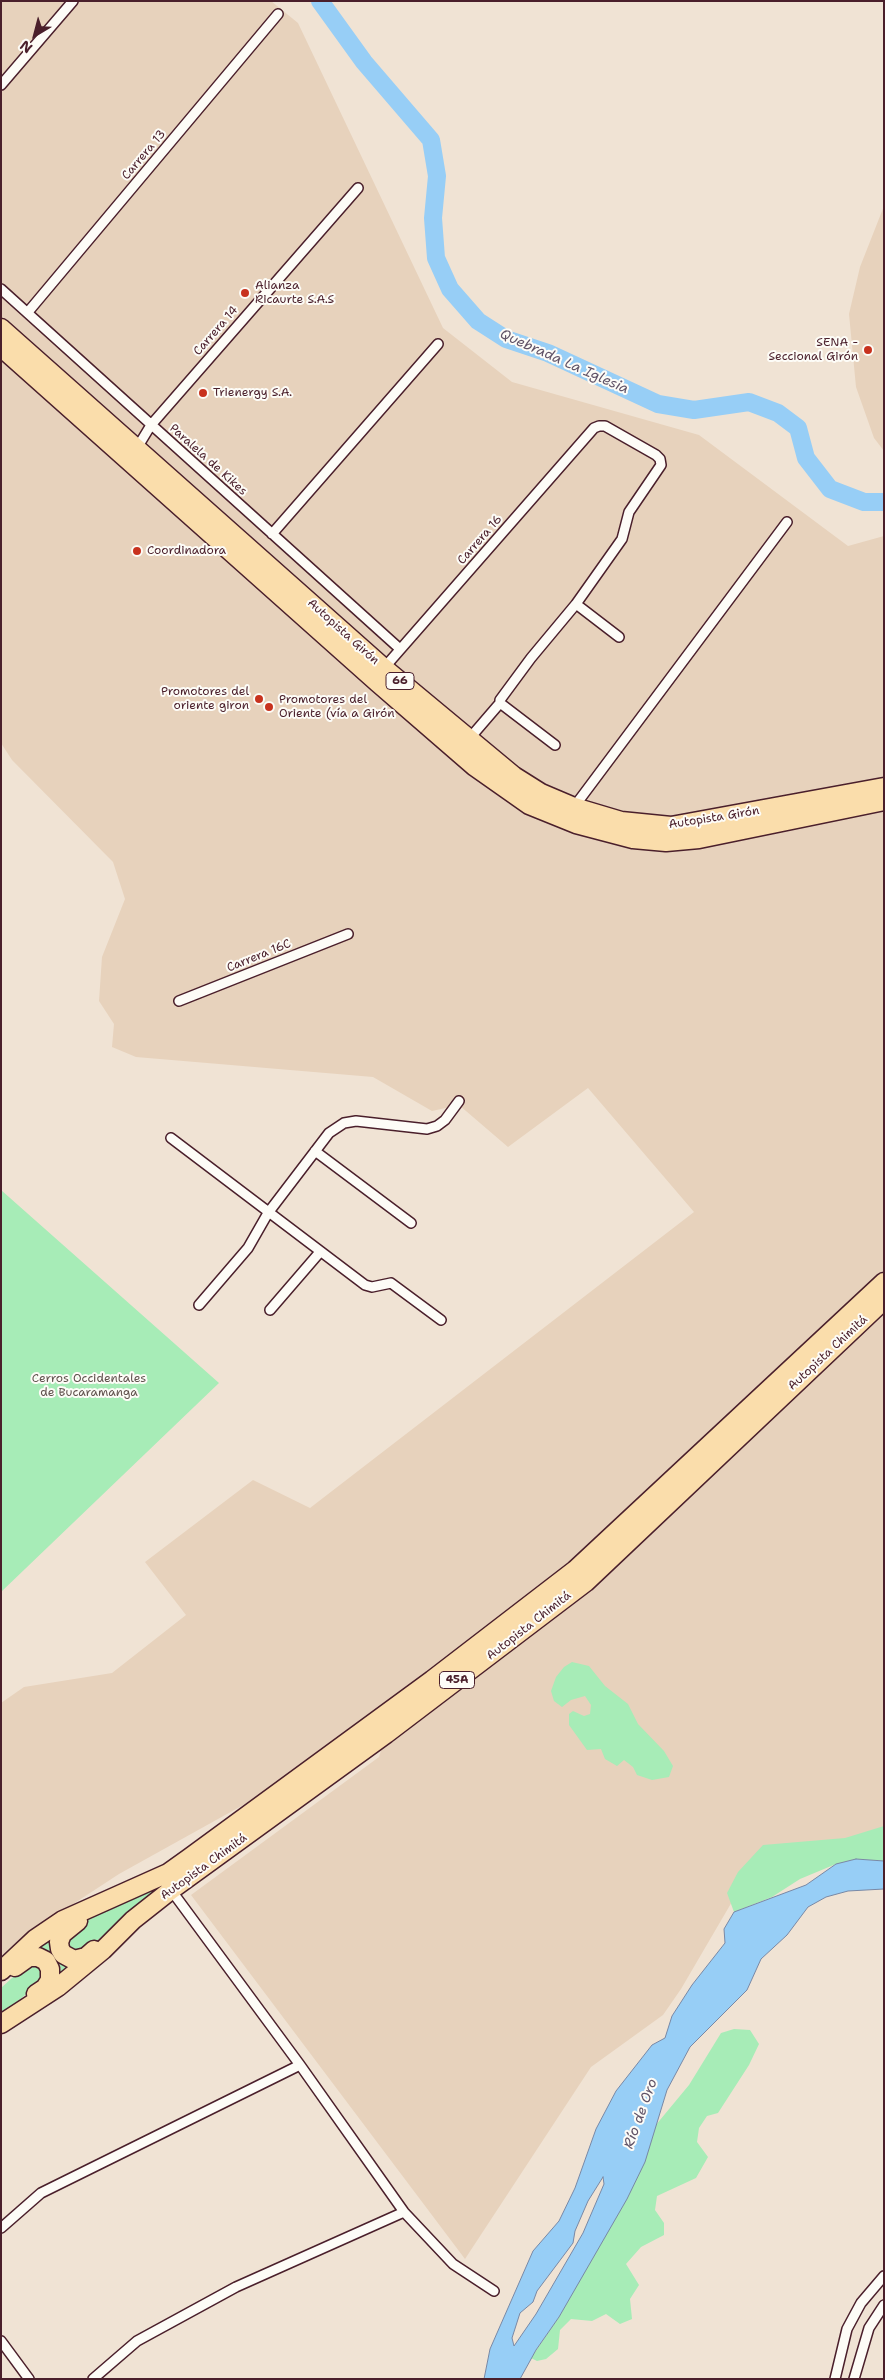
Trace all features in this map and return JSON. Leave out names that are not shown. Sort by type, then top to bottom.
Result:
[{"type":"highway","name":"Autopista Girón","points":[[1,328],[384,668],[514,776],[541,793],[574,807],[621,821],[671,826],[884,787]]},
{"type":"highway","name":"Autopista Girón","points":[[1,347],[378,683],[475,767],[529,805],[585,827],[633,839],[666,842],[699,840],[884,801]]},
{"type":"highway","name":"Autopista Chimitá","points":[[1,1972],[35,1939],[75,1913],[168,1873],[432,1680],[575,1570],[884,1282]]},
{"type":"highway","name":"Autopista Chimitá","points":[[2,2024],[78,1971],[133,1920],[171,1890],[386,1734],[586,1582],[884,1300]]},
{"type":"highway","points":[[113,1896],[62,1934],[59,1942],[63,1954],[74,1960],[86,1957],[120,1928],[133,1920]]},
{"type":"highway","points":[[1,1979],[24,1959],[29,1957],[38,1957],[46,1961],[51,1973],[46,1988],[10,2012],[2,2024]]},
{"type":"street","points":[[1,85],[73,1]]},
{"type":"street","name":"Carrera 13","points":[[28,312],[278,14]]},
{"type":"street","name":"Carrera 14","points":[[137,448],[151,426],[358,188]]},
{"type":"street","name":"Paralela de Kikes","points":[[1,289],[400,649]]},
{"type":"street","points":[[272,534],[438,344]]},
{"type":"street","name":"Carrera 16","points":[[384,668],[594,428],[605,426],[656,455],[661,465],[629,512],[622,539],[576,604]]},
{"type":"street","points":[[574,807],[788,522]]},
{"type":"street","points":[[469,740],[500,703],[500,697],[576,604],[619,637]]},
{"type":"street","points":[[500,703],[555,745]]},
{"type":"street","name":"Carrera 16C","points":[[179,1001],[348,934]]},
{"type":"street","points":[[199,1305],[248,1248],[268,1213],[329,1133],[344,1122],[356,1120],[427,1129],[445,1120],[459,1101]]},
{"type":"street","points":[[170,1138],[365,1285],[372,1287],[391,1283],[441,1320]]},
{"type":"street","points":[[315,1151],[411,1223]]},
{"type":"street","points":[[270,1310],[320,1252]]},
{"type":"street","points":[[171,1890],[300,2065],[404,2212],[437,2250],[453,2264],[494,2292]]},
{"type":"street","points":[[1,2228],[41,2193],[300,2065]]},
{"type":"street","points":[[94,2379],[137,2342],[236,2287],[404,2212]]},
{"type":"street","points":[[834,2379],[847,2329],[861,2303],[884,2276]]},
{"type":"street","points":[[854,2379],[869,2328],[884,2305]]},
{"type":"street","points":[[1,2341],[29,2379]]},
{"type":"shaded area","points":[[1,1],[271,1],[298,23],[443,328],[512,382],[699,435],[848,546],[884,536],[884,1830],[844,1841],[764,1847],[681,1989],[663,2015],[591,2067],[465,2259],[191,1895],[379,1757],[386,1734],[380,1729],[119,1874],[35,1929],[1,1956],[1,1703],[24,1687],[112,1673],[186,1615],[145,1562],[253,1480],[310,1508],[694,1212],[588,1088],[508,1147],[459,1105],[432,1111],[373,1077],[136,1057],[112,1047],[114,1024],[99,1001],[102,957],[125,899],[113,862],[12,760],[1,743]]},
{"type":"shaded area","name":"SENA - Seccional Girón","points":[[884,206],[884,451],[874,438],[856,387],[849,314],[860,267]]},
{"type":"green space","name":"Cerros Occidentales de Bucaramanga","points":[[1,1190],[219,1383],[1,1592]]},
{"type":"green space","points":[[572,1662],[589,1666],[605,1686],[628,1704],[638,1724],[664,1751],[673,1766],[669,1777],[652,1780],[637,1775],[633,1767],[624,1760],[617,1766],[605,1759],[601,1749],[587,1750],[569,1725],[569,1714],[573,1711],[584,1716],[590,1714],[591,1705],[585,1696],[571,1700],[562,1707],[554,1701],[551,1691],[556,1677],[564,1667]]},
{"type":"green space","points":[[884,1826],[884,1861],[856,1859],[836,1864],[800,1879],[772,1897],[734,1912],[727,1893],[738,1872],[763,1845],[845,1838]]},
{"type":"green space","points":[[163,1887],[83,1952],[72,1952],[66,1943],[75,1928],[108,1905],[133,1894]]},
{"type":"green space","points":[[61,1927],[71,1964],[58,1981],[61,1969],[59,1963],[52,1957],[28,1952]]},
{"type":"green space","points":[[35,1963],[44,1970],[42,1981],[1,2015],[1,1988],[23,1968]]},
{"type":"green space","points":[[734,2029],[750,2030],[759,2044],[749,2065],[718,2113],[707,2116],[699,2128],[697,2142],[708,2157],[696,2178],[657,2196],[655,2210],[664,2223],[664,2235],[641,2247],[626,2264],[639,2285],[630,2299],[632,2319],[620,2324],[606,2314],[592,2321],[571,2319],[560,2330],[558,2349],[546,2359],[537,2361],[531,2358],[559,2317],[579,2280],[655,2126],[689,2085],[721,2033]]},
{"type":"water","name":"Río de Oro","points":[[856,1859],[884,1861],[884,1889],[848,1891],[826,1897],[808,1907],[787,1935],[761,1959],[747,1990],[690,2047],[667,2090],[645,2162],[627,2199],[559,2317],[536,2350],[520,2379],[484,2379],[490,2349],[533,2251],[559,2221],[575,2188],[596,2129],[616,2091],[652,2045],[665,2038],[672,2016],[692,1985],[725,1943],[724,1929],[734,1912],[806,1885],[836,1864]],"holes":[[[603,2177],[604,2184],[583,2233],[536,2314],[514,2346],[512,2338],[520,2313],[533,2302],[537,2291],[573,2243],[575,2231],[588,2201]]]},
{"type":"waterway","name":"Quebrada La Iglesia","points":[[320,1],[364,62],[431,140],[437,176],[433,218],[436,258],[450,289],[478,321],[506,339],[548,353],[658,404],[694,410],[749,402],[778,413],[798,428],[806,458],[830,489],[864,502],[884,502]]},
{"type":"place","name":"Alianza Ricaurte S.A.S","points":[[245,293]]},
{"type":"place","name":"SENA - Seccional Girón","points":[[868,350]]},
{"type":"place","name":"Trienergy S.A.","points":[[203,393]]},
{"type":"place","name":"Coordinadora","points":[[137,551]]},
{"type":"place","name":"Promotores del oriente giron","points":[[259,699]]},
{"type":"place","name":"Promotores del Oriente (vía a Girón","points":[[269,707]]}]
